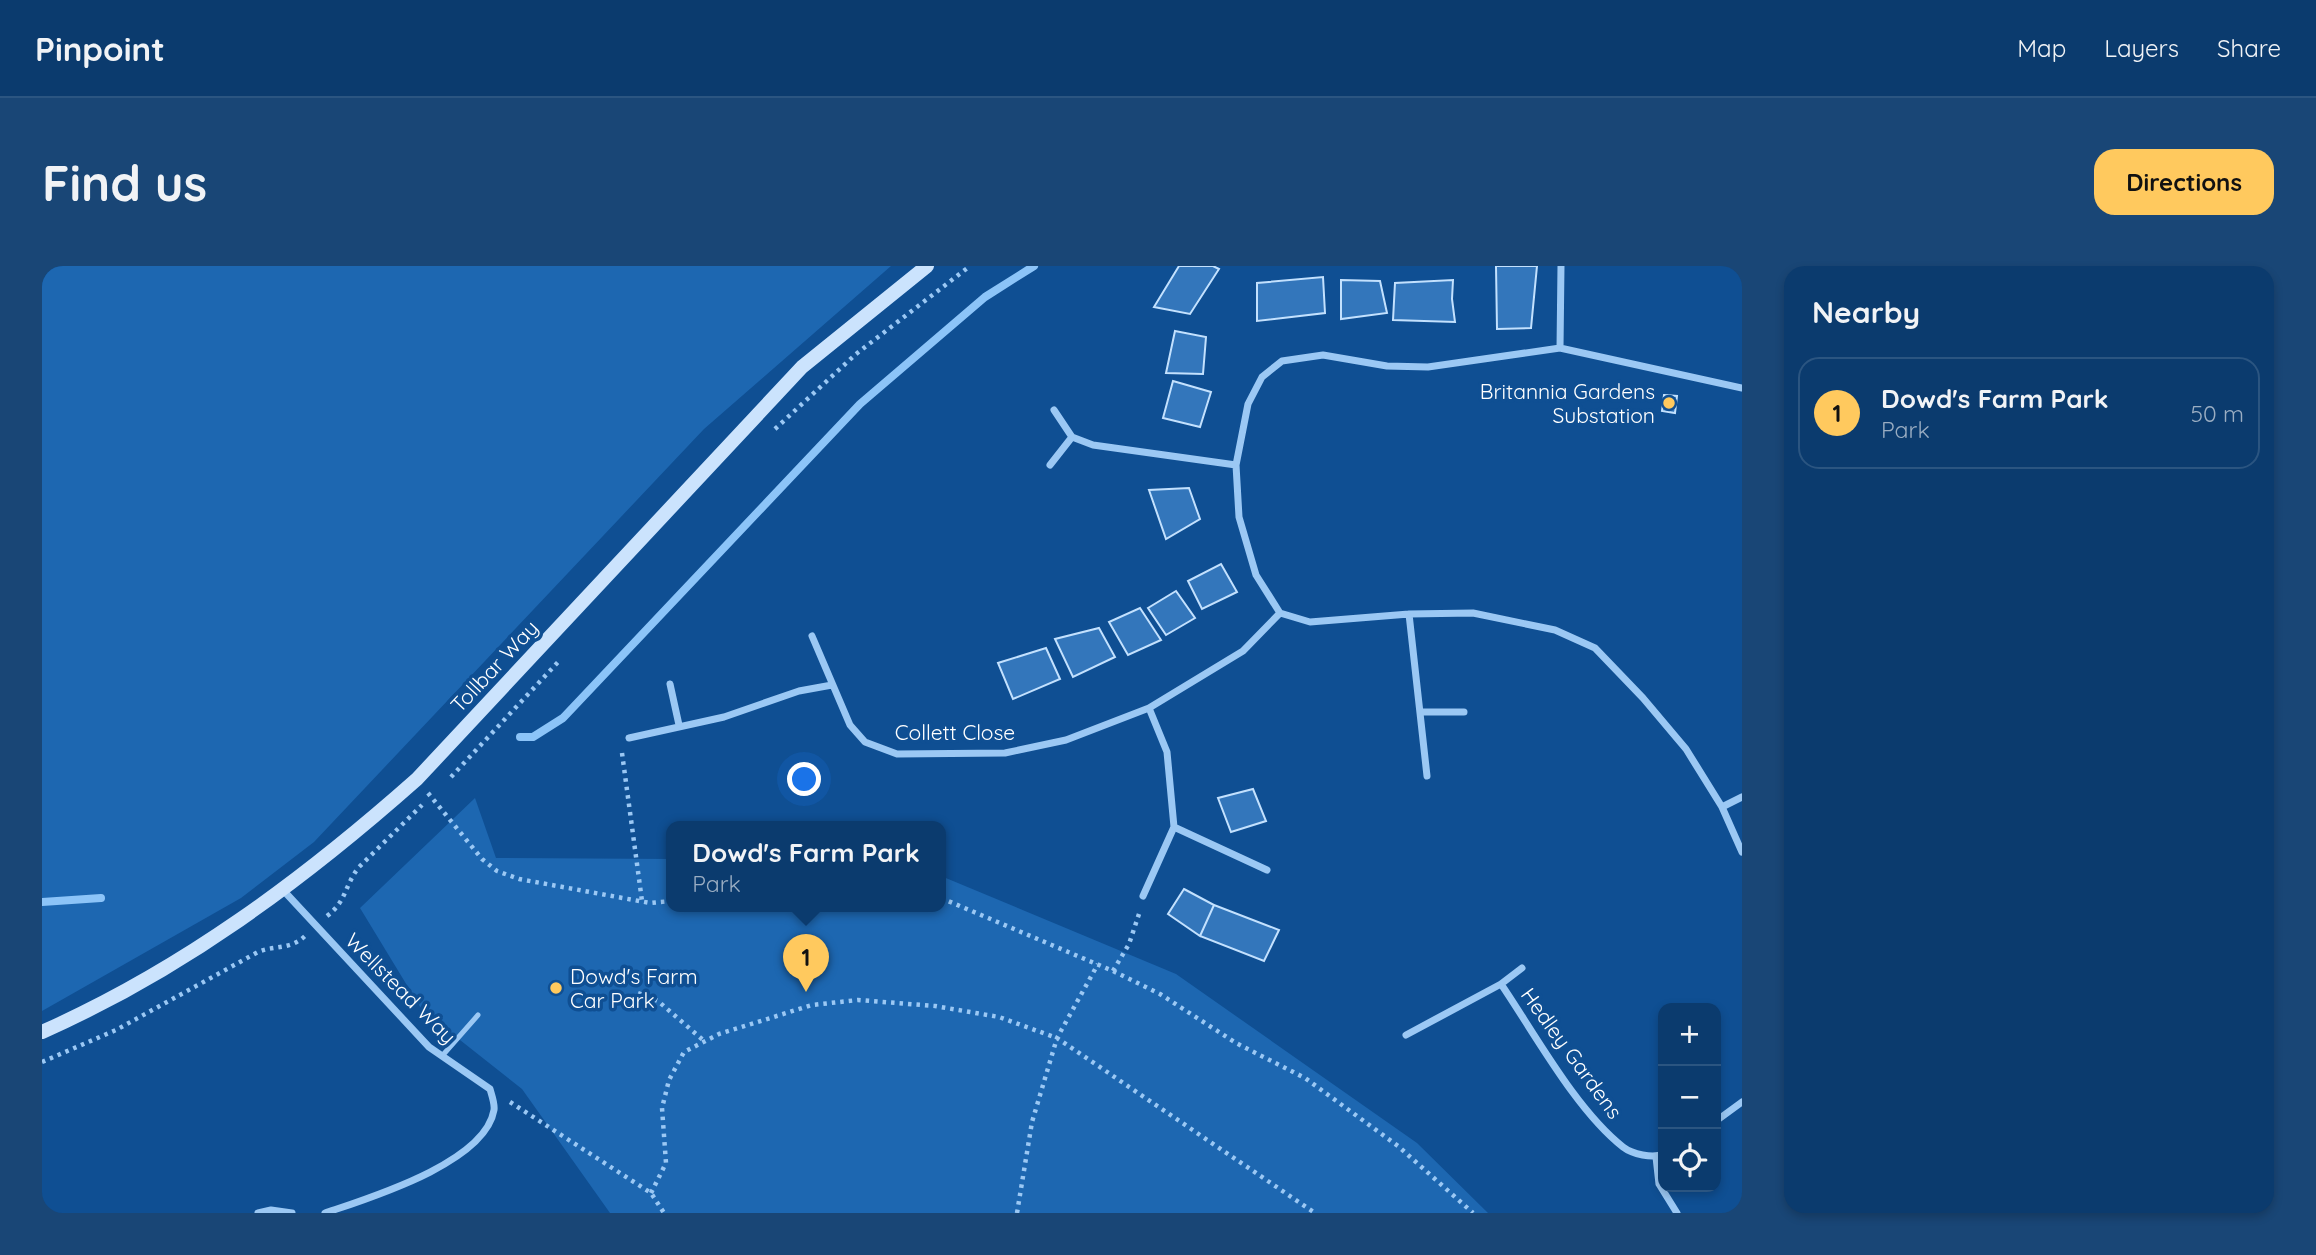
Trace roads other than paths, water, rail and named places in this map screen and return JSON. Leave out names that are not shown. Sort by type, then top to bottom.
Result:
[{"type":"main road","name":"Tollbar Way","points":[[42,1032],[149,978],[213,940],[283,890],[417,779],[802,367],[927,266]]},
{"type":"street","points":[[1560,348],[1561,266]]},
{"type":"street","points":[[1742,388],[1560,348],[1428,368],[1387,366],[1323,355],[1282,360],[1262,377],[1248,404],[1236,465],[1239,517],[1253,563],[1280,613],[1310,622],[1409,614],[1473,613],[1555,630],[1595,648],[1643,698],[1686,750],[1722,807],[1742,852]]},
{"type":"street","points":[[1054,410],[1072,437],[1093,445],[1236,465]]},
{"type":"street","points":[[1050,465],[1072,437]]},
{"type":"street","name":"Collett Close","points":[[813,636],[850,724],[865,742],[897,754],[1005,753],[1066,740],[1149,708],[1243,650],[1280,613]]},
{"type":"street","points":[[1409,614],[1427,776]]},
{"type":"street","points":[[670,684],[679,725]]},
{"type":"street","points":[[629,738],[724,717],[799,691],[832,685]]},
{"type":"street","points":[[1143,896],[1174,827],[1167,752],[1149,708]]},
{"type":"street","points":[[1421,712],[1464,712]]},
{"type":"street","points":[[1722,807],[1742,797]]},
{"type":"street","points":[[1174,827],[1267,870]]},
{"type":"street","name":"Wellstead Way","points":[[283,890],[429,1047],[490,1089],[494,1109],[487,1128],[468,1148],[436,1170],[325,1213]]},
{"type":"street","name":"Hedley Gardens","points":[[1406,1035],[1501,984],[1522,968]]},
{"type":"street","name":"Hedley Gardens","points":[[1501,984],[1595,1121],[1626,1149],[1658,1156]]},
{"type":"street","points":[[1721,1117],[1742,1102]]},
{"type":"street","name":"Hedley Gardens","points":[[1664,1192],[1677,1213]]},
{"type":"street","points":[[258,1213],[271,1210],[292,1213]]},
{"type":"lane","points":[[442,1056],[478,1014]]},
{"type":"waterway","points":[[520,737],[533,737],[563,718],[860,404],[985,297],[1034,266]]},
{"type":"waterway","points":[[42,902],[101,898]]},
{"type":"place","name":"Britannia Gardens Substation","points":[[1669,403]]},
{"type":"place","name":"Dowd's Farm Car Park","points":[[556,988]]},
{"type":"place","name":"Dowd's Farm Park","points":[[806,992]]}]
